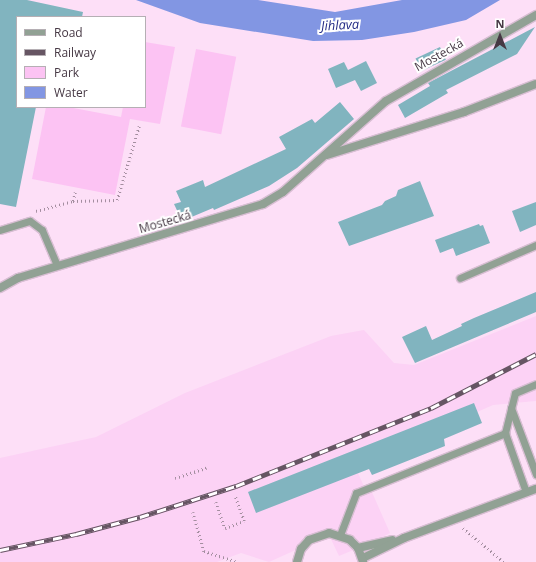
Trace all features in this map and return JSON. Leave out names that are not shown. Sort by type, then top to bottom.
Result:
[{"type":"street","name":"Mostecká","points":[[0,288],[18,278],[263,204],[283,192],[386,101],[536,15]]},
{"type":"street","name":"Mostecká","points":[[323,156],[464,112],[536,84]]},
{"type":"street","points":[[358,548],[404,538],[536,489]]},
{"type":"street","points":[[297,562],[301,549],[309,540],[329,533],[340,535],[358,548],[363,560],[404,538]]},
{"type":"lane","points":[[0,230],[30,221],[42,230],[57,266]]},
{"type":"lane","points":[[460,278],[536,246]]},
{"type":"lane","points":[[526,492],[505,433],[515,393],[536,384]]},
{"type":"lane","points":[[511,408],[536,474]]},
{"type":"lane","points":[[340,535],[356,493],[505,433]]},
{"type":"path","points":[[75,192],[73,201],[117,200],[139,126]]},
{"type":"path","points":[[175,478],[206,468]]},
{"type":"path","points":[[216,502],[225,528],[244,521],[235,496]]},
{"type":"path","points":[[193,512],[204,551],[238,562]]},
{"type":"path","points":[[453,520],[504,562]]},
{"type":"shaded area","points":[[536,316],[536,401],[493,405],[355,466],[366,491],[371,490],[390,533],[375,541],[339,556],[329,535],[269,562],[241,553],[217,562],[0,562],[0,458],[96,437],[185,393],[331,336],[364,330],[394,363],[414,365]]},
{"type":"green space","points":[[146,42],[175,47],[160,124],[130,119],[115,195],[32,179],[46,108],[73,108],[121,117],[123,108],[146,108]]},
{"type":"green space","points":[[196,49],[236,57],[221,134],[181,127]]},
{"type":"water","name":"Jihlava","points":[[136,0],[258,0],[335,12],[402,0],[500,0],[466,20],[414,32],[362,40],[313,41],[200,23]]},
{"type":"building","points":[[0,0],[27,0],[83,12],[82,16],[16,16],[16,108],[36,108],[16,207],[0,204]]},
{"type":"building","points":[[535,27],[517,54],[446,90],[448,93],[405,118],[398,105],[430,86],[428,83]]},
{"type":"building","points":[[440,47],[446,60],[421,71],[416,58]]},
{"type":"building","points":[[366,61],[377,83],[361,91],[355,80],[336,88],[328,69],[344,62],[348,70]]},
{"type":"building","points":[[340,102],[354,119],[297,168],[269,186],[214,210],[213,208],[182,221],[174,204],[181,202],[176,191],[203,180],[205,187],[286,149],[279,137],[312,119],[315,123]]},
{"type":"building","points":[[420,181],[434,216],[349,246],[338,222],[382,205],[385,201],[396,196],[398,190]]},
{"type":"building","points":[[536,202],[536,225],[520,232],[512,211]]},
{"type":"building","points":[[479,224],[480,226],[483,225],[490,243],[456,256],[453,248],[440,253],[435,240]]},
{"type":"building","points":[[536,292],[536,312],[415,363],[402,337],[426,326],[432,340],[462,326],[461,324],[474,318]]},
{"type":"building","points":[[474,403],[482,423],[444,439],[445,446],[372,475],[369,469],[256,513],[248,492]]},
{"type":"railway","points":[[0,550],[76,534],[140,517],[236,486],[431,408],[536,354]]}]
